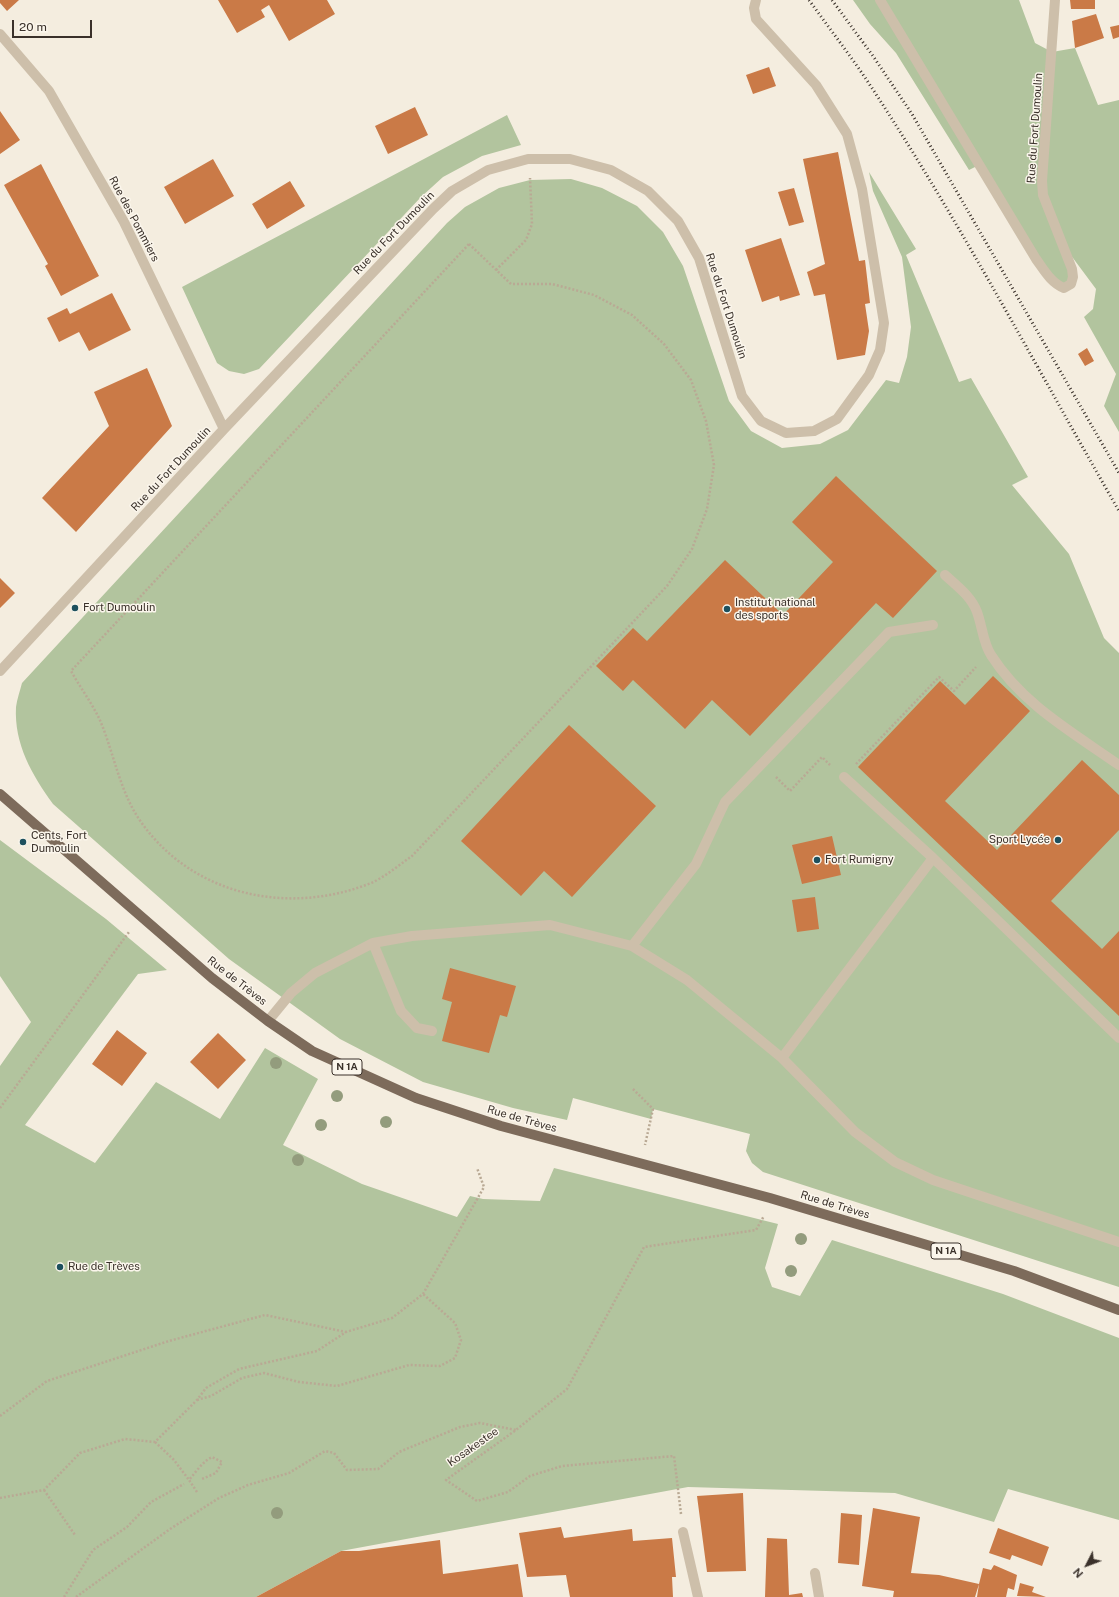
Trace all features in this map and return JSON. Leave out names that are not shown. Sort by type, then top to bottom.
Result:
[{"type":"main road","name":"Rue de Trèves","points":[[0,794],[212,978],[268,1021],[312,1051],[416,1098],[501,1126],[770,1198],[1014,1271],[1119,1310]]},
{"type":"street","name":"Rue du Fort Dumoulin","points":[[0,671],[224,429],[452,191],[488,170],[528,159],[570,159],[611,170],[648,191],[678,222],[699,258],[742,396],[761,421],[786,433],[814,431],[837,419],[869,375],[880,350],[884,323],[862,189],[847,134],[816,85],[756,19],[754,8],[756,0]]},
{"type":"street","name":"Rue du Fort Dumoulin","points":[[880,0],[1036,259],[1051,280],[1064,288],[1071,284],[1073,277],[1072,269],[1043,195],[1042,180],[1055,0]]},
{"type":"street","name":"Rue des Pommiers","points":[[0,34],[49,91],[124,222],[224,429]]},
{"type":"street","points":[[945,575],[968,597],[977,611],[989,653],[1004,674],[1023,696],[1043,713],[1119,765]]},
{"type":"street","points":[[632,946],[696,864],[725,802],[889,632],[933,625]]},
{"type":"street","points":[[844,778],[933,858],[1119,1038]]},
{"type":"street","points":[[782,1058],[933,858]]},
{"type":"street","points":[[268,1021],[290,993],[315,973],[373,943],[412,936],[550,926],[632,946],[687,980],[782,1058],[855,1132],[895,1162],[933,1180],[1119,1242]]},
{"type":"street","points":[[373,943],[401,1011],[417,1028],[432,1031]]},
{"type":"street","points":[[683,1532],[698,1597]]},
{"type":"street","points":[[816,1573],[819,1597]]},
{"type":"path","points":[[496,270],[526,240],[532,224],[528,159]]},
{"type":"path","points":[[469,244],[496,270],[511,284],[552,284],[594,295],[632,315],[664,344],[691,380],[706,421],[714,465],[707,509],[692,549],[668,586],[412,856],[372,882],[320,898],[266,898],[240,892],[203,878],[168,854],[140,821],[123,787],[98,718],[71,671],[469,244]]},
{"type":"path","points":[[790,791],[822,757],[844,778],[939,677],[954,691],[977,667]]},
{"type":"path","points":[[0,1108],[140,917]]},
{"type":"path","points":[[633,1089],[653,1109],[641,1164]]},
{"type":"path","points":[[155,1442],[197,1400],[206,1388],[239,1370],[317,1351],[346,1332],[392,1318],[423,1294],[484,1187],[477,1168]]},
{"type":"path","name":"Kosakestee","points":[[683,1532],[674,1456],[562,1466],[530,1476],[508,1492],[477,1501],[446,1480],[516,1430],[567,1389],[644,1247],[756,1230],[763,1220],[770,1198]]},
{"type":"path","points":[[197,1400],[211,1396],[242,1378],[264,1373],[299,1382],[337,1386],[409,1365],[440,1366],[455,1358],[461,1340],[455,1323],[423,1294]]},
{"type":"path","points":[[0,1416],[48,1381],[169,1341],[265,1315],[346,1332]]},
{"type":"path","points":[[76,1597],[170,1529],[219,1498],[248,1485],[289,1473],[324,1451],[334,1453],[347,1470],[378,1469],[399,1452],[460,1427],[480,1423],[516,1430]]},
{"type":"path","points":[[0,1498],[44,1490],[80,1453],[125,1439],[155,1442],[174,1460],[198,1492]]},
{"type":"path","points":[[189,1480],[206,1460],[212,1457],[222,1462],[216,1473],[202,1479]]},
{"type":"path","points":[[64,1597],[93,1550],[127,1527],[150,1502],[184,1484]]},
{"type":"path","points":[[44,1490],[75,1535]]},
{"type":"green space","points":[[853,0],[875,0],[889,17],[880,0],[1019,0],[1035,43],[1052,52],[1075,48],[1098,105],[1119,100],[1119,432],[1104,406],[1116,374],[1084,317],[1093,309],[1096,289],[1064,246],[1071,284],[1057,285],[979,165],[969,170],[896,53],[870,24]]},
{"type":"green space","points":[[507,115],[521,145],[482,156],[443,177],[421,197],[259,369],[244,374],[229,371],[217,363],[182,287]]},
{"type":"green space","points":[[869,172],[916,249],[906,255],[959,382],[971,378],[1028,477],[1012,485],[1069,554],[1104,638],[1119,653],[1119,1287],[763,1172],[752,1163],[746,1151],[750,1134],[653,1109],[651,1119],[573,1098],[567,1120],[513,1108],[423,1082],[340,1039],[229,959],[53,804],[38,782],[26,758],[18,734],[16,707],[22,683],[447,223],[465,207],[499,188],[530,180],[571,179],[602,188],[637,206],[663,232],[683,266],[729,401],[751,431],[782,448],[820,444],[848,430],[886,380],[899,383],[907,357],[911,327],[902,257],[873,191]]},
{"type":"green space","points":[[0,840],[106,919],[167,970],[138,974],[25,1125],[95,1163],[156,1082],[220,1119],[265,1048],[318,1079],[283,1145],[362,1184],[457,1217],[470,1196],[483,1199],[540,1201],[554,1168],[778,1224],[765,1268],[772,1287],[800,1296],[832,1240],[1003,1294],[1119,1338],[1119,1520],[1008,1489],[994,1522],[895,1493],[688,1487],[341,1551],[256,1597],[0,1597],[0,1066],[31,1022],[0,976]]},
{"type":"building","points":[[0,0],[19,0],[7,11],[0,3]]},
{"type":"building","points":[[218,0],[327,0],[335,14],[289,41],[269,5],[261,10],[265,17],[237,33]]},
{"type":"building","points":[[1070,0],[1095,0],[1095,9],[1071,9]]},
{"type":"building","points":[[1096,14],[1104,38],[1075,48],[1072,21]]},
{"type":"building","points":[[1119,25],[1119,37],[1113,39],[1110,27]]},
{"type":"building","points":[[769,67],[776,86],[753,94],[746,75]]},
{"type":"building","points":[[415,107],[428,135],[388,154],[375,126]]},
{"type":"building","points":[[0,111],[20,140],[0,154]]},
{"type":"building","points":[[838,152],[859,261],[865,260],[870,303],[865,304],[869,331],[865,355],[837,360],[825,294],[814,296],[807,272],[825,264],[803,159]]},
{"type":"building","points":[[213,159],[234,196],[185,224],[164,187]]},
{"type":"building","points":[[41,164],[99,276],[61,296],[45,266],[48,264],[4,185]]},
{"type":"building","points":[[290,181],[305,206],[267,229],[252,204]]},
{"type":"building","points":[[794,188],[804,222],[789,226],[778,192]]},
{"type":"building","points":[[781,238],[800,295],[780,301],[779,296],[762,302],[745,250]]},
{"type":"building","points":[[112,293],[131,330],[89,351],[79,332],[59,342],[47,318],[67,308],[70,314]]},
{"type":"building","points":[[1087,348],[1094,361],[1085,366],[1078,354]]},
{"type":"building","points":[[147,368],[172,426],[76,532],[42,498],[109,426],[94,392]]},
{"type":"building","name":"Institut national des sports","points":[[836,476],[937,571],[893,618],[876,603],[750,736],[712,700],[685,729],[633,680],[623,691],[596,666],[633,628],[647,641],[725,560],[783,615],[833,562],[792,522]]},
{"type":"building","points":[[0,578],[15,593],[0,608]]},
{"type":"building","name":"Sport Lycée","points":[[993,676],[1030,711],[945,801],[997,850],[1082,760],[1119,795],[1119,830],[1051,901],[1102,949],[1119,931],[1119,1016],[858,767],[940,681],[965,705]]},
{"type":"building","points":[[569,725],[656,806],[572,897],[544,871],[521,896],[461,841]]},
{"type":"building","name":"Fort Rumigny","points":[[832,836],[841,875],[802,884],[792,845]]},
{"type":"building","points":[[815,897],[819,929],[797,932],[792,900]]},
{"type":"building","points":[[450,968],[516,986],[507,1017],[500,1015],[489,1053],[442,1041],[452,1002],[442,999]]},
{"type":"building","points":[[117,1030],[147,1053],[122,1086],[92,1064]]},
{"type":"building","points":[[218,1033],[246,1060],[218,1089],[190,1062]]},
{"type":"building","points":[[743,1493],[746,1571],[707,1572],[697,1496]]},
{"type":"building","points":[[873,1508],[920,1517],[911,1573],[939,1575],[979,1584],[975,1597],[893,1597],[894,1591],[862,1586]]},
{"type":"building","points":[[841,1513],[862,1515],[859,1565],[838,1563]]},
{"type":"building","points":[[561,1527],[564,1538],[632,1529],[633,1541],[672,1538],[676,1577],[672,1577],[673,1597],[570,1597],[566,1575],[527,1577],[519,1533]]},
{"type":"building","points":[[998,1528],[1049,1547],[1042,1566],[1012,1555],[1010,1560],[989,1553]]},
{"type":"building","points":[[767,1538],[787,1539],[789,1595],[802,1593],[803,1597],[765,1597]]},
{"type":"building","points":[[440,1540],[443,1574],[518,1564],[523,1597],[256,1597],[341,1551],[359,1551]]},
{"type":"building","points":[[994,1565],[1017,1575],[1014,1590],[1008,1588],[1006,1597],[977,1597],[983,1568],[991,1570]]},
{"type":"building","points":[[1020,1583],[1034,1587],[1032,1592],[1046,1597],[1017,1596]]},
{"type":"railway","points":[[809,0],[864,76],[931,182],[995,291],[1119,511]]},
{"type":"railway","points":[[832,0],[873,56],[912,114],[1119,473]]},
{"type":"place","name":"Fort Dumoulin","points":[[75,608]]},
{"type":"place","name":"Institut national des sports","points":[[727,609]]},
{"type":"place","name":"Sport Lycée","points":[[1058,840]]},
{"type":"place","name":"Cents, Fort Dumoulin","points":[[23,842]]},
{"type":"place","name":"Fort Rumigny","points":[[817,860]]},
{"type":"place","name":"Rue de Trèves","points":[[60,1267]]}]
